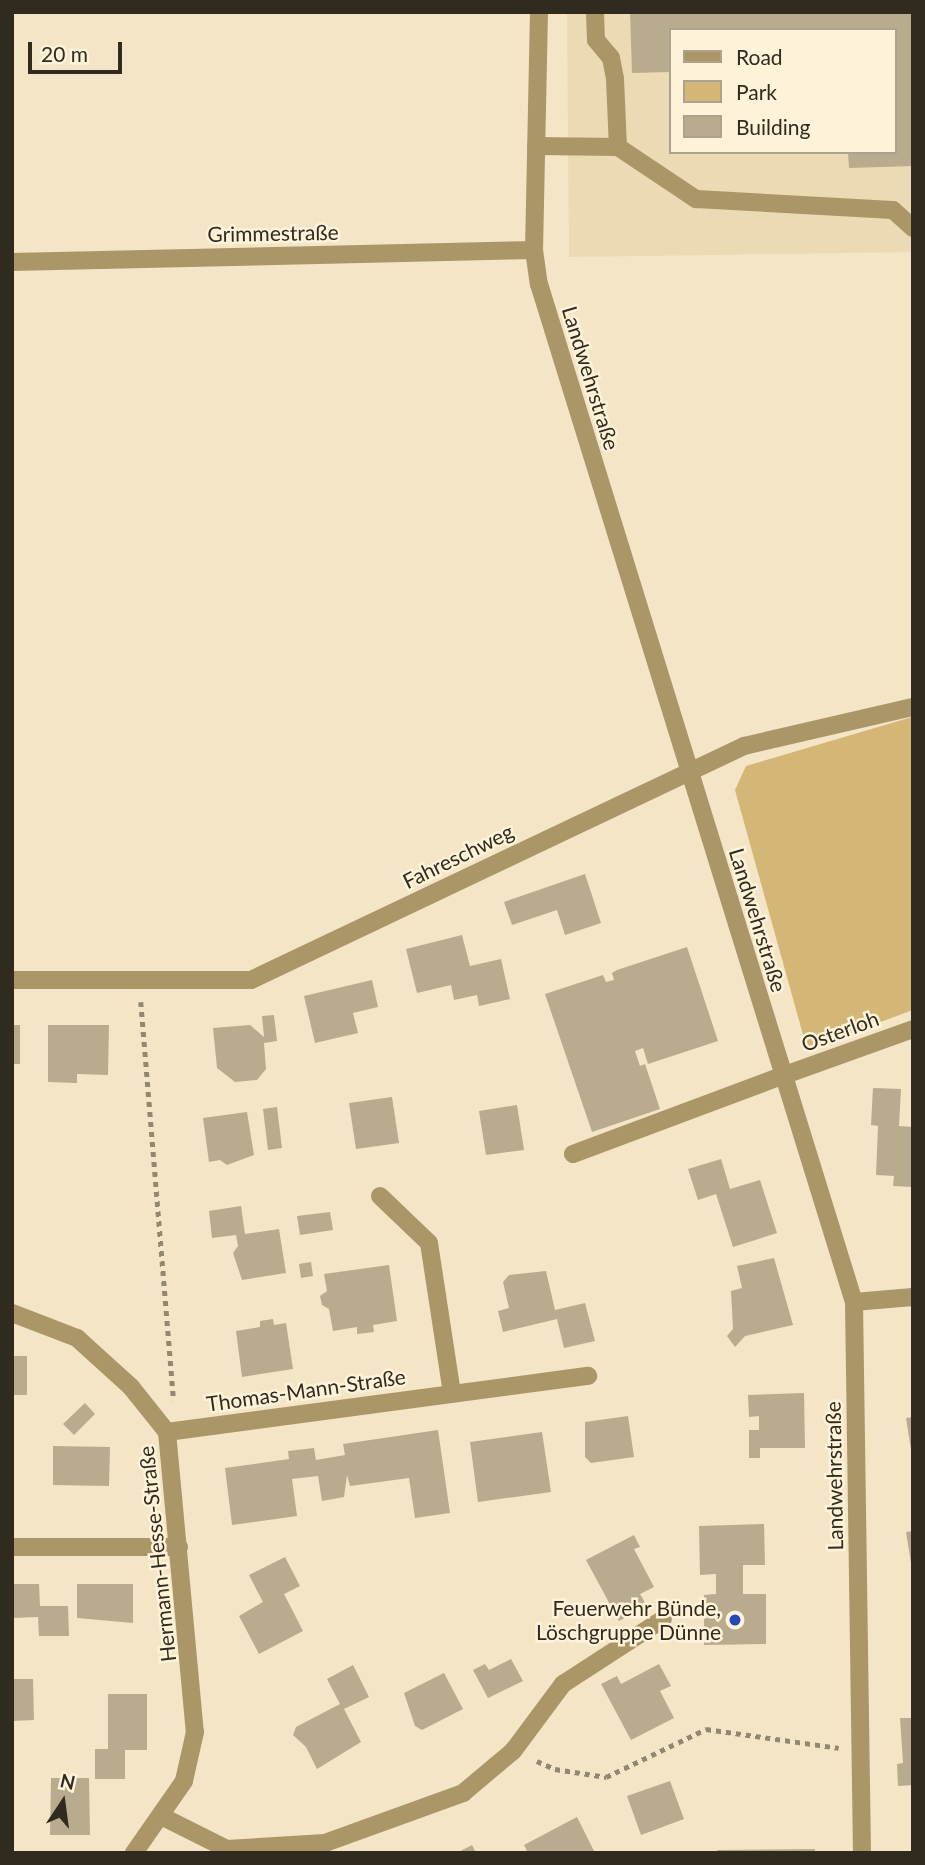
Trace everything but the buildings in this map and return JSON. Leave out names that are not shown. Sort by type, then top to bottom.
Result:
[{"type":"street","name":"Landwehrstraße","points":[[539,12],[534,250],[539,284],[854,1302],[862,1853]]},
{"type":"street","points":[[595,12],[596,40],[611,58],[615,79],[618,147]]},
{"type":"street","points":[[536,146],[618,147],[696,199],[893,210],[913,228]]},
{"type":"street","name":"Grimmestraße","points":[[12,262],[534,250]]},
{"type":"street","name":"Fahreschweg","points":[[12,980],[251,980],[688,769],[744,746],[913,707]]},
{"type":"street","name":"Osterloh","points":[[573,1154],[913,1029]]},
{"type":"street","points":[[380,1196],[429,1243],[452,1393]]},
{"type":"street","points":[[854,1302],[913,1297]]},
{"type":"street","name":"Hermann-Hesse-Straße","points":[[12,1313],[77,1338],[131,1387],[167,1432],[195,1732],[184,1781],[163,1817],[134,1853]]},
{"type":"street","name":"Thomas-Mann-Straße","points":[[167,1432],[588,1376]]},
{"type":"street","points":[[12,1547],[179,1546]]},
{"type":"street","points":[[163,1817],[227,1849],[325,1843],[463,1793],[513,1751],[563,1684],[663,1619]]},
{"type":"path","points":[[139,981],[177,1391],[167,1432]]},
{"type":"path","points":[[513,1751],[555,1769],[606,1777],[706,1729],[861,1751]]},
{"type":"shaded area","points":[[567,12],[913,12],[913,252],[569,257]]},
{"type":"green space","points":[[912,717],[913,1010],[807,1049],[735,790],[746,766]]},
{"type":"place","name":"Feuerwehr Bünde, Löschgruppe Dünne","points":[[735,1620]]}]
